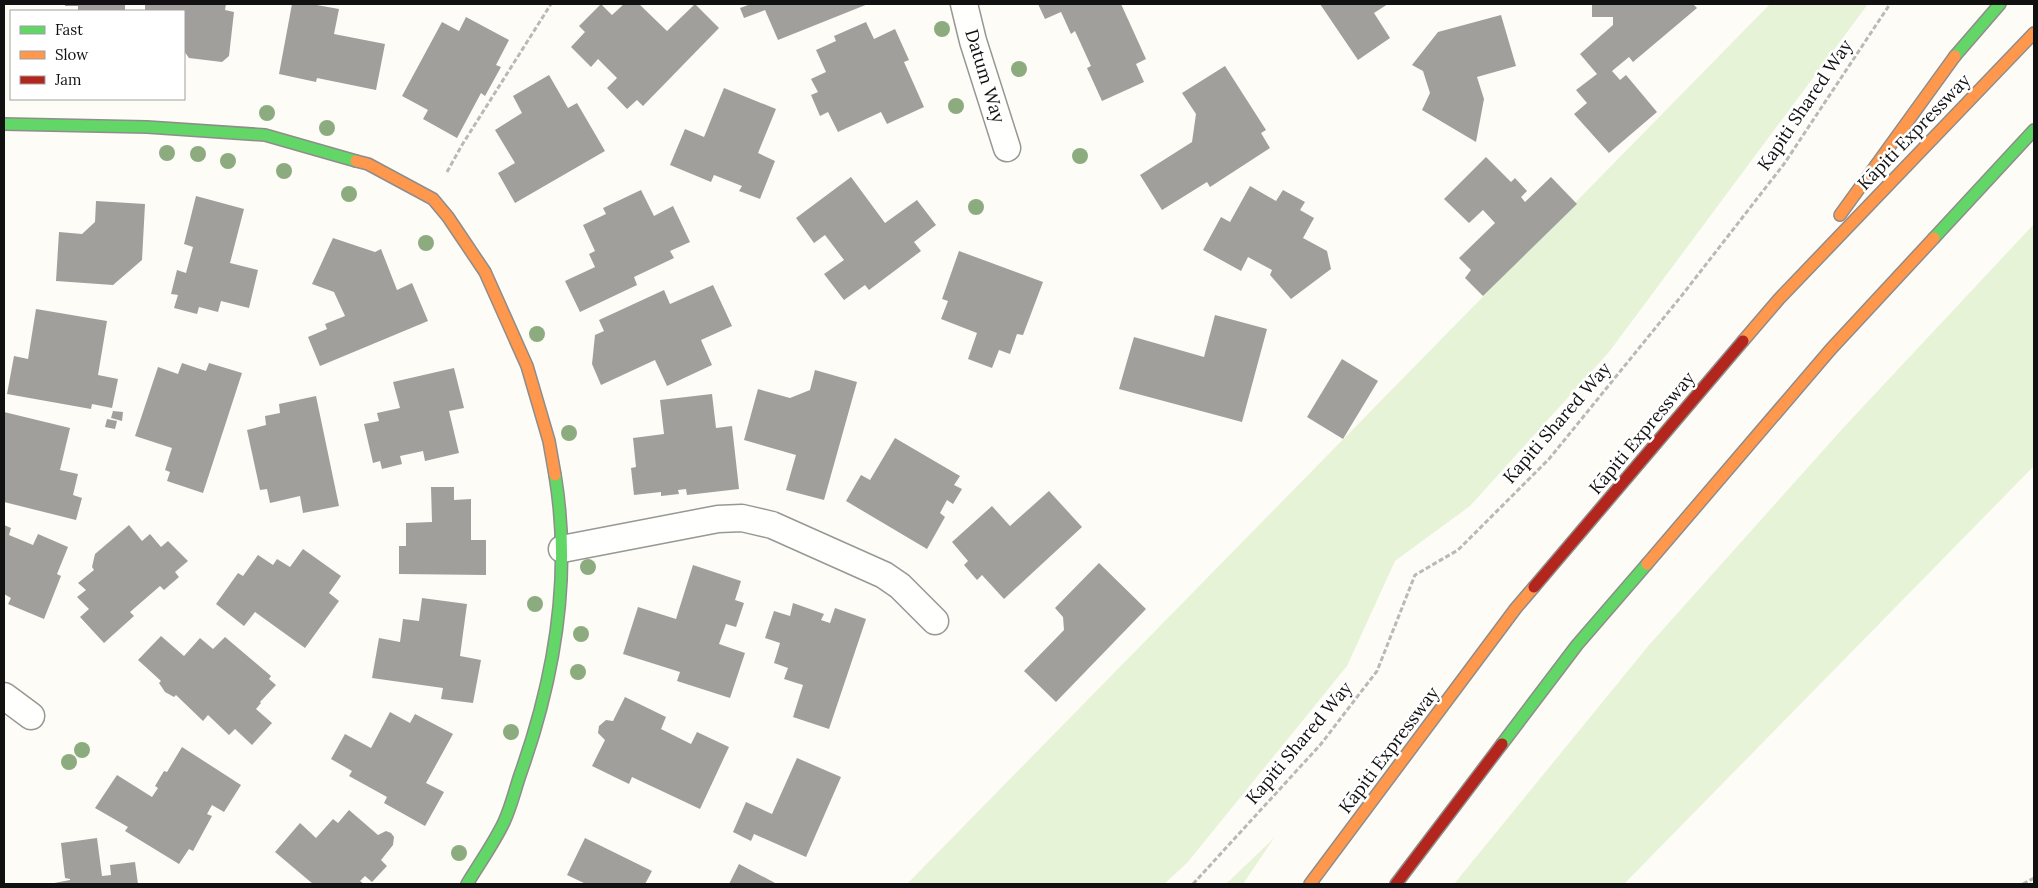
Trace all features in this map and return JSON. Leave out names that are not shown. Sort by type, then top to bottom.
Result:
[{"type":"main road","points":[[1779,299],[1956,54],[2000,4]]},
{"type":"main road","name":"Kāpiti Expressway","points":[[1310,884],[1516,608],[1779,299],[2034,33]]},
{"type":"main road","points":[[4,124],[147,127],[265,135],[368,164],[433,199],[448,217],[485,272],[527,366],[549,440],[559,500],[562,549],[557,632],[534,736],[504,822],[467,884]]},
{"type":"main road","points":[[1396,884],[1577,645],[1831,349],[2034,130]]},
{"type":"main road","points":[[1913,260],[1989,195]]},
{"type":"street","name":"Datum Way","points":[[964,4],[973,42],[1007,148]]},
{"type":"street","points":[[562,549],[718,519],[742,518],[772,525],[884,574],[900,586],[935,621]]},
{"type":"street","points":[[4,696],[31,716]]},
{"type":"path","points":[[433,199],[462,146],[551,4]]},
{"type":"path","name":"Kapiti Shared Way","points":[[1193,884],[1321,744],[1377,671],[1415,574],[1458,550],[1549,459],[1683,294],[1784,164],[1890,4]]},
{"type":"path","points":[[2023,884],[2034,878]]},
{"type":"green space","points":[[1770,4],[1868,4],[1609,352],[1470,506],[1395,561],[1347,666],[1187,863],[1164,884],[907,884]]},
{"type":"green space","points":[[2034,224],[2034,466],[1624,884],[1454,884],[1649,645],[1844,427]]},
{"type":"green space","points":[[1274,838],[1243,884],[1226,884]]},
{"type":"building","points":[[65,4],[125,4],[125,10],[78,10],[78,6],[65,6]]},
{"type":"building","points":[[145,4],[226,4],[225,10],[234,12],[229,56],[222,62],[189,58],[185,52],[185,10],[145,10]]},
{"type":"building","points":[[292,4],[311,4],[339,9],[334,34],[385,44],[376,90],[317,78],[316,82],[279,74]]},
{"type":"building","points":[[601,4],[612,15],[624,4],[639,4],[667,31],[695,4],[719,28],[643,106],[637,100],[627,109],[607,88],[617,78],[598,59],[591,67],[571,47],[585,32],[579,26]]},
{"type":"building","points":[[751,4],[868,4],[778,40],[765,10],[744,18],[740,8]]},
{"type":"building","points":[[1038,4],[1121,4],[1146,59],[1136,64],[1144,82],[1102,101],[1087,68],[1091,66],[1075,31],[1071,34],[1061,12],[1045,19]]},
{"type":"building","points":[[1320,4],[1388,4],[1374,13],[1390,38],[1358,60]]},
{"type":"building","points":[[1592,4],[1693,4],[1697,8],[1633,62],[1629,57],[1612,71],[1620,80],[1626,75],[1657,112],[1609,153],[1574,114],[1587,103],[1576,90],[1597,74],[1580,54],[1613,25],[1613,17],[1592,17]]},
{"type":"building","points":[[1501,15],[1516,66],[1477,77],[1484,99],[1476,142],[1422,110],[1430,93],[1423,71],[1412,65],[1438,32]]},
{"type":"building","points":[[466,17],[509,40],[496,65],[501,67],[485,96],[481,93],[457,138],[423,119],[428,110],[402,96],[442,22],[459,31]]},
{"type":"building","points":[[866,22],[874,39],[895,29],[909,60],[904,62],[924,107],[887,124],[881,112],[838,132],[828,112],[820,116],[811,95],[818,92],[811,79],[826,72],[816,50],[836,41],[834,36]]},
{"type":"building","points":[[1225,66],[1266,130],[1261,133],[1270,148],[1210,187],[1207,182],[1162,210],[1140,175],[1192,142],[1196,114],[1182,93]]},
{"type":"building","points":[[549,75],[568,108],[577,103],[605,151],[515,203],[498,173],[515,163],[495,130],[522,113],[513,96]]},
{"type":"building","points":[[724,88],[776,109],[758,153],[775,161],[760,199],[739,191],[742,186],[714,175],[711,182],[670,165],[685,129],[704,137]]},
{"type":"building","points":[[1486,157],[1511,182],[1515,178],[1527,191],[1521,197],[1525,202],[1551,177],[1577,204],[1483,296],[1465,278],[1471,270],[1459,258],[1495,223],[1483,210],[1469,223],[1444,199]]},
{"type":"building","points":[[851,177],[885,223],[917,200],[936,225],[914,242],[921,251],[869,290],[865,285],[844,300],[824,274],[844,260],[825,235],[814,243],[796,218]]},
{"type":"building","points":[[1250,186],[1276,201],[1283,190],[1305,202],[1300,210],[1314,218],[1303,238],[1327,251],[1331,269],[1291,299],[1270,275],[1272,270],[1248,257],[1241,271],[1203,250],[1221,217],[1230,222]]},
{"type":"building","points":[[641,190],[654,216],[673,206],[690,242],[670,251],[674,258],[634,277],[637,285],[580,312],[565,281],[595,267],[589,254],[595,251],[583,225],[606,214],[603,208]]},
{"type":"building","points":[[196,196],[244,209],[230,263],[258,270],[249,308],[221,301],[218,312],[199,307],[197,314],[174,308],[178,295],[171,294],[177,270],[186,273],[193,247],[184,244]]},
{"type":"building","points":[[96,201],[145,204],[142,260],[113,285],[56,281],[59,232],[82,234],[95,222]]},
{"type":"building","points":[[333,238],[375,252],[381,249],[397,290],[412,283],[428,321],[320,366],[308,337],[327,329],[325,324],[345,316],[334,292],[312,284]]},
{"type":"building","points":[[959,251],[1043,282],[1023,335],[1017,334],[1010,354],[999,350],[992,368],[968,359],[977,333],[941,319],[948,301],[942,299]]},
{"type":"building","points":[[713,285],[732,326],[701,340],[712,365],[667,386],[655,360],[601,385],[592,364],[595,335],[604,331],[599,320],[664,290],[670,304]]},
{"type":"building","points":[[36,309],[107,321],[98,375],[118,379],[112,408],[92,404],[91,409],[7,394],[14,356],[28,359]]},
{"type":"building","points":[[1215,315],[1267,329],[1242,422],[1119,389],[1134,337],[1204,357]]},
{"type":"building","points":[[1342,359],[1378,381],[1343,439],[1307,417]]},
{"type":"building","points":[[182,363],[206,371],[209,363],[242,373],[203,493],[167,481],[170,472],[165,470],[172,448],[135,436],[158,367],[178,374]]},
{"type":"building","points":[[454,368],[464,408],[449,411],[459,453],[425,461],[423,451],[400,456],[402,464],[382,469],[380,461],[373,463],[364,424],[379,421],[377,413],[400,408],[393,382]]},
{"type":"building","points":[[815,370],[857,382],[824,500],[786,490],[796,455],[744,440],[758,389],[790,398],[810,390]]},
{"type":"building","points":[[712,394],[716,428],[732,426],[739,489],[687,495],[686,489],[678,490],[679,494],[661,496],[661,492],[634,495],[631,468],[636,467],[633,438],[664,434],[660,400]]},
{"type":"building","points":[[316,396],[339,506],[303,513],[300,496],[270,503],[267,489],[260,490],[247,430],[266,425],[265,416],[280,413],[279,404]]},
{"type":"building","points":[[113,411],[123,412],[122,421],[111,418]]},
{"type":"building","points":[[4,412],[70,428],[60,470],[78,474],[73,495],[82,498],[76,520],[4,502]]},
{"type":"building","points":[[107,419],[117,421],[115,429],[105,427]]},
{"type":"building","points":[[895,438],[960,476],[954,485],[962,489],[953,504],[947,500],[940,513],[945,517],[927,549],[846,501],[861,475],[870,480]]},
{"type":"building","points":[[431,487],[454,487],[454,500],[471,499],[471,540],[486,540],[486,575],[399,574],[399,546],[406,546],[406,523],[432,522]]},
{"type":"building","points":[[1049,491],[1082,527],[1004,599],[982,575],[977,580],[964,565],[968,561],[952,542],[992,506],[1010,526]]},
{"type":"building","points":[[4,525],[11,528],[9,535],[33,545],[38,534],[68,547],[57,574],[61,576],[44,619],[8,604],[11,598],[4,594]]},
{"type":"building","points":[[129,525],[142,541],[150,534],[161,547],[168,541],[188,561],[175,572],[179,577],[164,590],[160,586],[130,612],[134,616],[104,643],[80,617],[89,609],[77,597],[86,590],[78,583],[94,570],[92,567],[95,554]]},
{"type":"building","points":[[303,549],[341,576],[329,593],[339,601],[305,648],[255,612],[244,626],[216,604],[238,573],[243,576],[258,555],[273,565],[277,559],[290,567]]},
{"type":"building","points":[[1099,563],[1146,609],[1056,702],[1024,671],[1064,630],[1063,617],[1055,608]]},
{"type":"building","points":[[693,565],[741,581],[735,600],[744,603],[736,627],[726,624],[719,644],[745,653],[730,698],[677,681],[680,672],[623,654],[638,607],[676,619]]},
{"type":"building","points":[[422,598],[467,604],[460,656],[481,660],[473,703],[441,699],[443,688],[372,678],[379,638],[400,642],[403,619],[419,621]]},
{"type":"building","points":[[793,603],[824,614],[821,620],[830,623],[835,608],[866,619],[829,729],[793,717],[803,685],[784,679],[788,668],[774,663],[780,643],[765,638],[774,611],[790,616]]},
{"type":"building","points":[[161,636],[184,656],[200,638],[213,649],[225,637],[271,676],[269,679],[276,685],[256,709],[272,723],[252,745],[235,729],[229,735],[208,715],[203,721],[176,695],[174,697],[165,692],[159,683],[161,681],[138,660]]},
{"type":"building","points":[[625,697],[666,717],[661,729],[691,744],[697,732],[729,747],[700,809],[632,777],[629,784],[592,766],[605,740],[598,733],[599,726],[606,720],[613,721]]},
{"type":"building","points":[[390,712],[410,723],[415,714],[453,734],[426,783],[444,792],[425,826],[384,803],[387,797],[349,776],[352,771],[331,759],[345,734],[371,748]]},
{"type":"building","points":[[182,747],[241,785],[224,812],[212,805],[207,814],[212,816],[193,851],[189,849],[179,864],[125,831],[128,827],[95,808],[117,775],[152,797],[158,788],[155,786],[164,771],[167,772]]},
{"type":"building","points":[[797,758],[841,777],[806,857],[754,834],[751,841],[733,832],[746,802],[772,814]]},
{"type":"building","points":[[349,810],[378,835],[386,831],[394,837],[393,845],[381,860],[387,866],[372,882],[365,876],[360,881],[364,884],[313,884],[275,852],[300,823],[316,838],[333,819],[338,823]]},
{"type":"building","points":[[97,838],[102,876],[111,875],[110,865],[135,862],[138,884],[49,884],[70,880],[65,878],[61,843]]},
{"type":"building","points":[[585,838],[652,871],[645,884],[586,884],[567,875]]},
{"type":"building","points":[[739,864],[777,884],[729,884]]},
{"type":"traffic: fast","points":[[1955,56],[2000,4]]},
{"type":"traffic: fast","points":[[4,124],[147,127],[265,135],[356,161]]},
{"type":"traffic: fast","points":[[1934,238],[2034,130]]},
{"type":"traffic: fast","points":[[467,884],[496,838],[509,810],[532,739],[550,665],[557,627],[560,589],[560,513],[555,475]]},
{"type":"traffic: fast","points":[[1502,744],[1577,645],[1647,564]]},
{"type":"traffic: slow","points":[[1743,341],[1779,299],[2034,33]]},
{"type":"traffic: slow","points":[[1840,215],[1955,56]]},
{"type":"traffic: slow","points":[[356,161],[368,164],[433,199],[448,217],[485,272],[527,366],[549,441],[555,475]]},
{"type":"traffic: slow","points":[[1647,564],[1831,349],[1934,238]]},
{"type":"traffic: slow","points":[[1310,884],[1516,608],[1534,587]]},
{"type":"traffic: jam","points":[[1534,587],[1743,341]]},
{"type":"traffic: jam","points":[[1396,884],[1502,744]]}]
